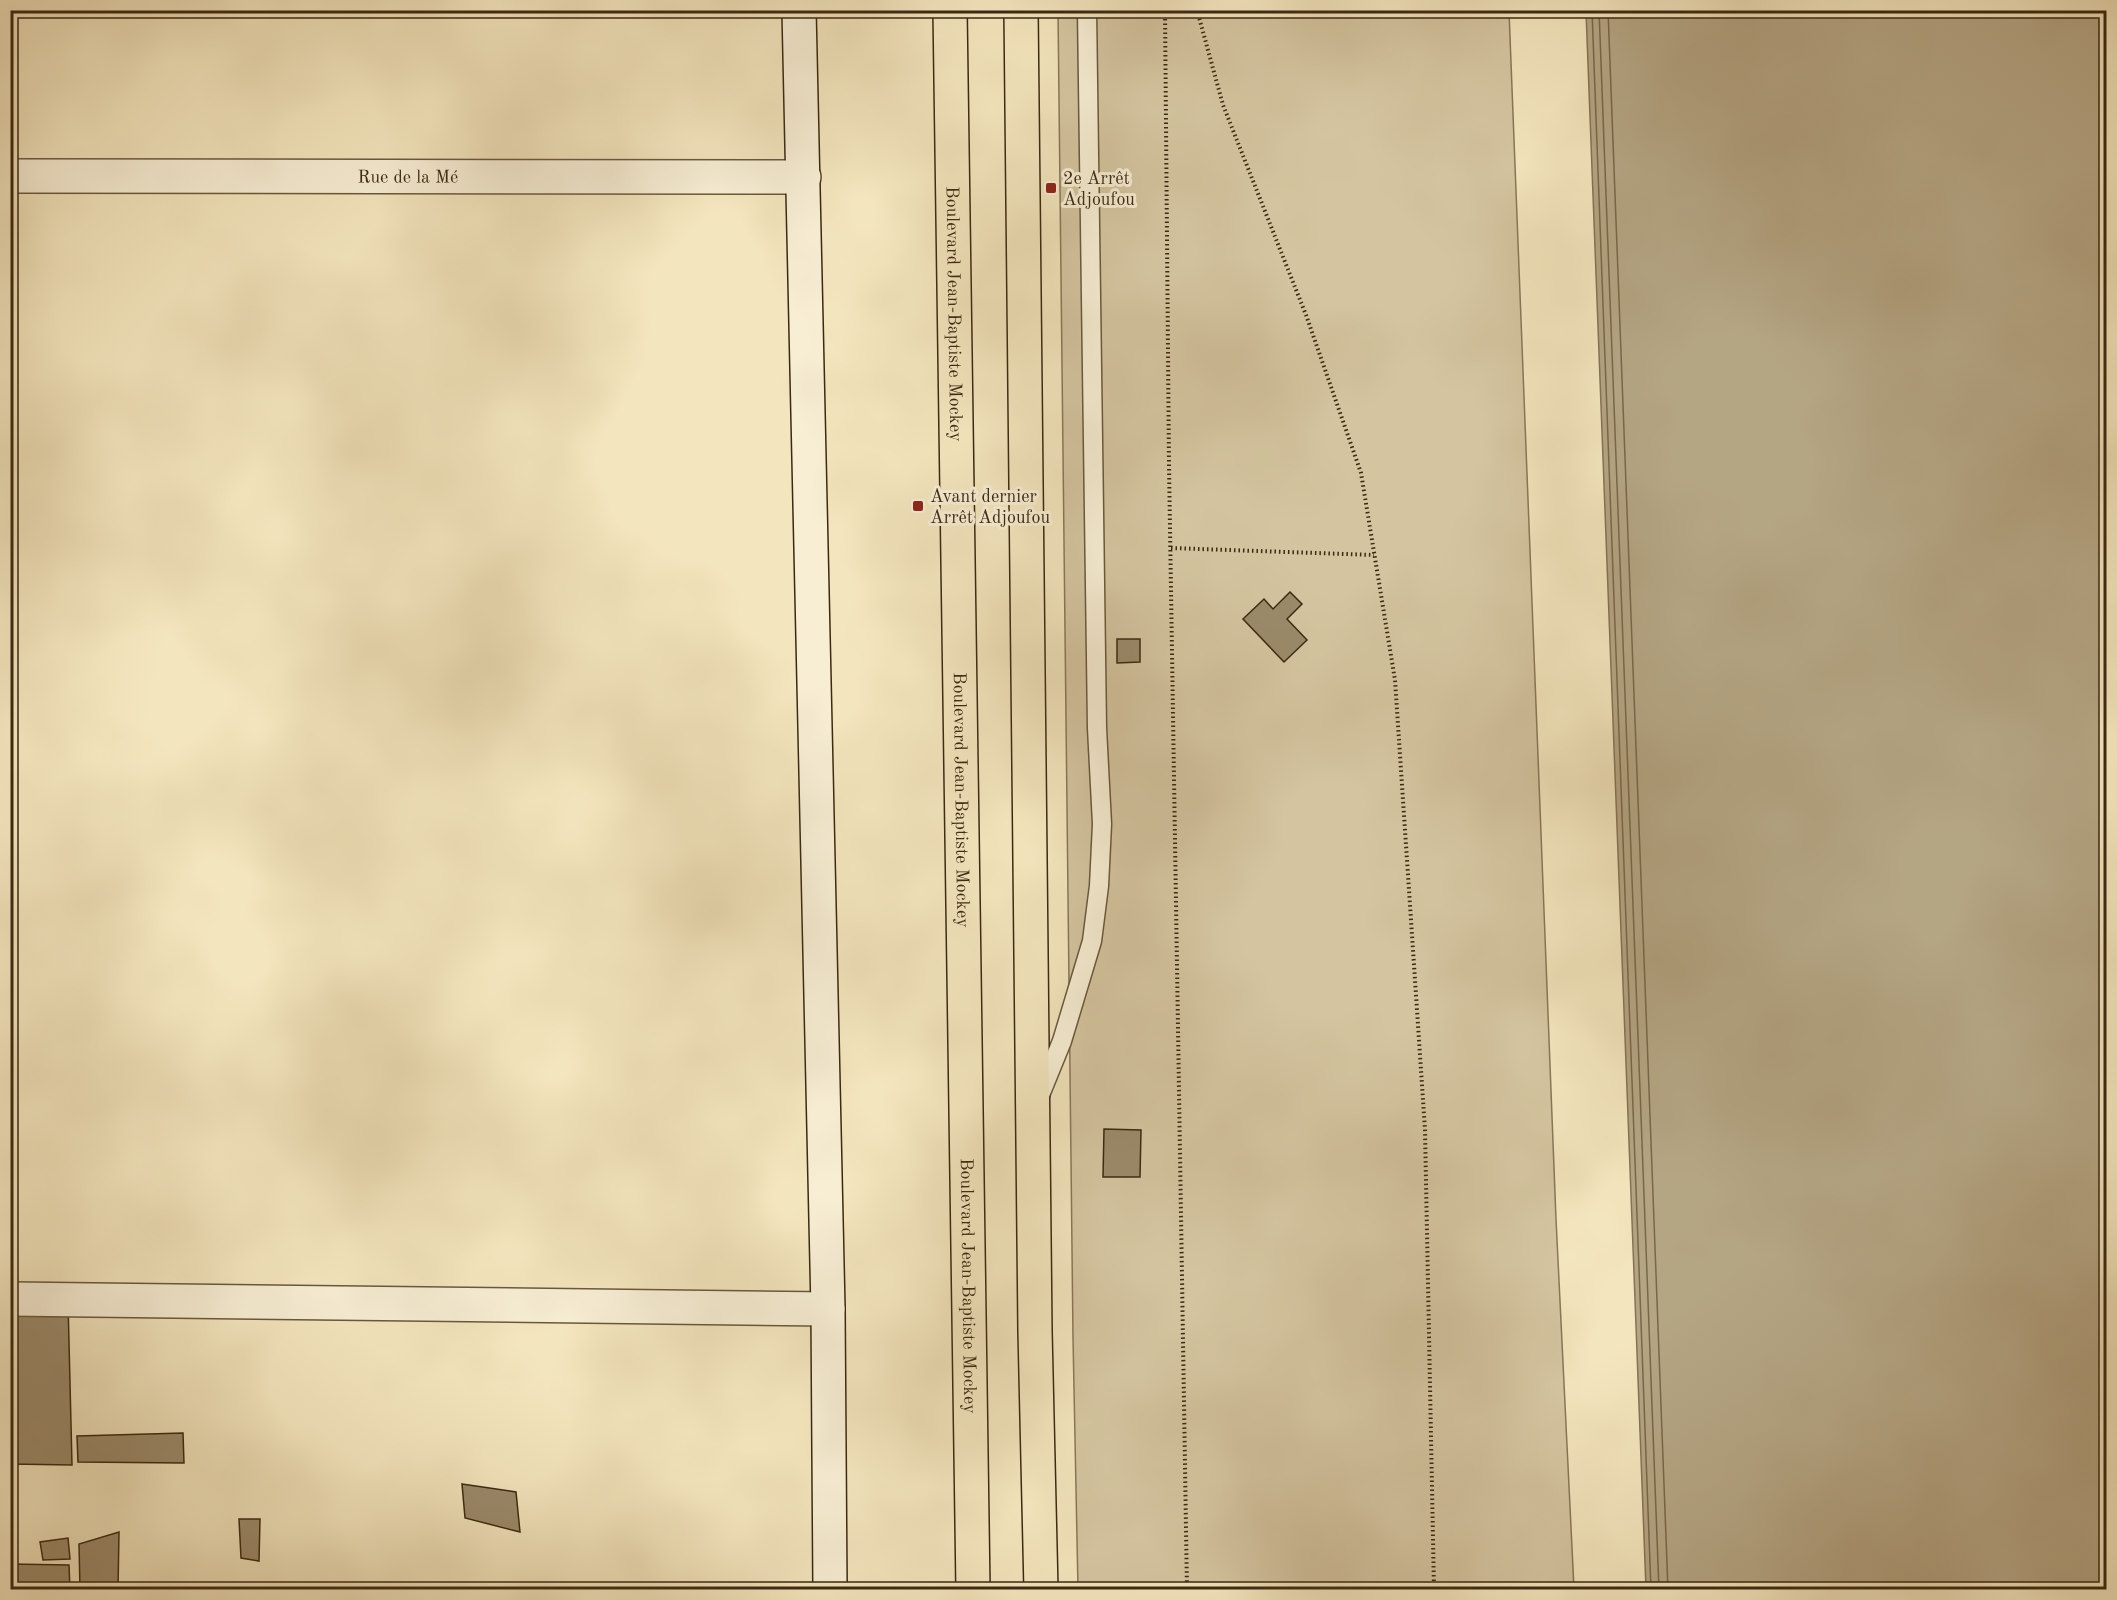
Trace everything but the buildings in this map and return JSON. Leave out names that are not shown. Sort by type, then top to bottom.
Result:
[{"type":"highway","name":"Boulevard Jean-Baptiste Mockey","points":[[950,10],[973,1590]]},
{"type":"highway","points":[[1021,10],[1033,1113],[1041,1590]]},
{"type":"street","points":[[799,10],[828,1309],[830,1590]]},
{"type":"street","name":"Rue de la Mé","points":[[10,176],[804,177]]},
{"type":"street","points":[[10,1299],[828,1309]]},
{"type":"lane","points":[[1033,1113],[1062,1041],[1092,941],[1100,865],[1102,824],[1097,728],[1087,10]]},
{"type":"path","points":[[1165,10],[1187,1590]]},
{"type":"path","points":[[1197,10],[1223,105],[1306,315],[1360,473],[1395,680],[1425,1130],[1434,1590]]},
{"type":"path","points":[[1171,548],[1374,555]]},
{"type":"shaded area","points":[[1058,11],[1509,11],[1556,1219],[1574,1589],[1078,1589],[1073,1338]]},
{"type":"water","points":[[1586,11],[2106,11],[2106,1589],[1646,1589]]},
{"type":"place","name":"2e Arrêt Adjoufou","points":[[1051,188]]},
{"type":"place","name":"Avant dernier Arrêt Adjoufou","points":[[918,506]]}]
